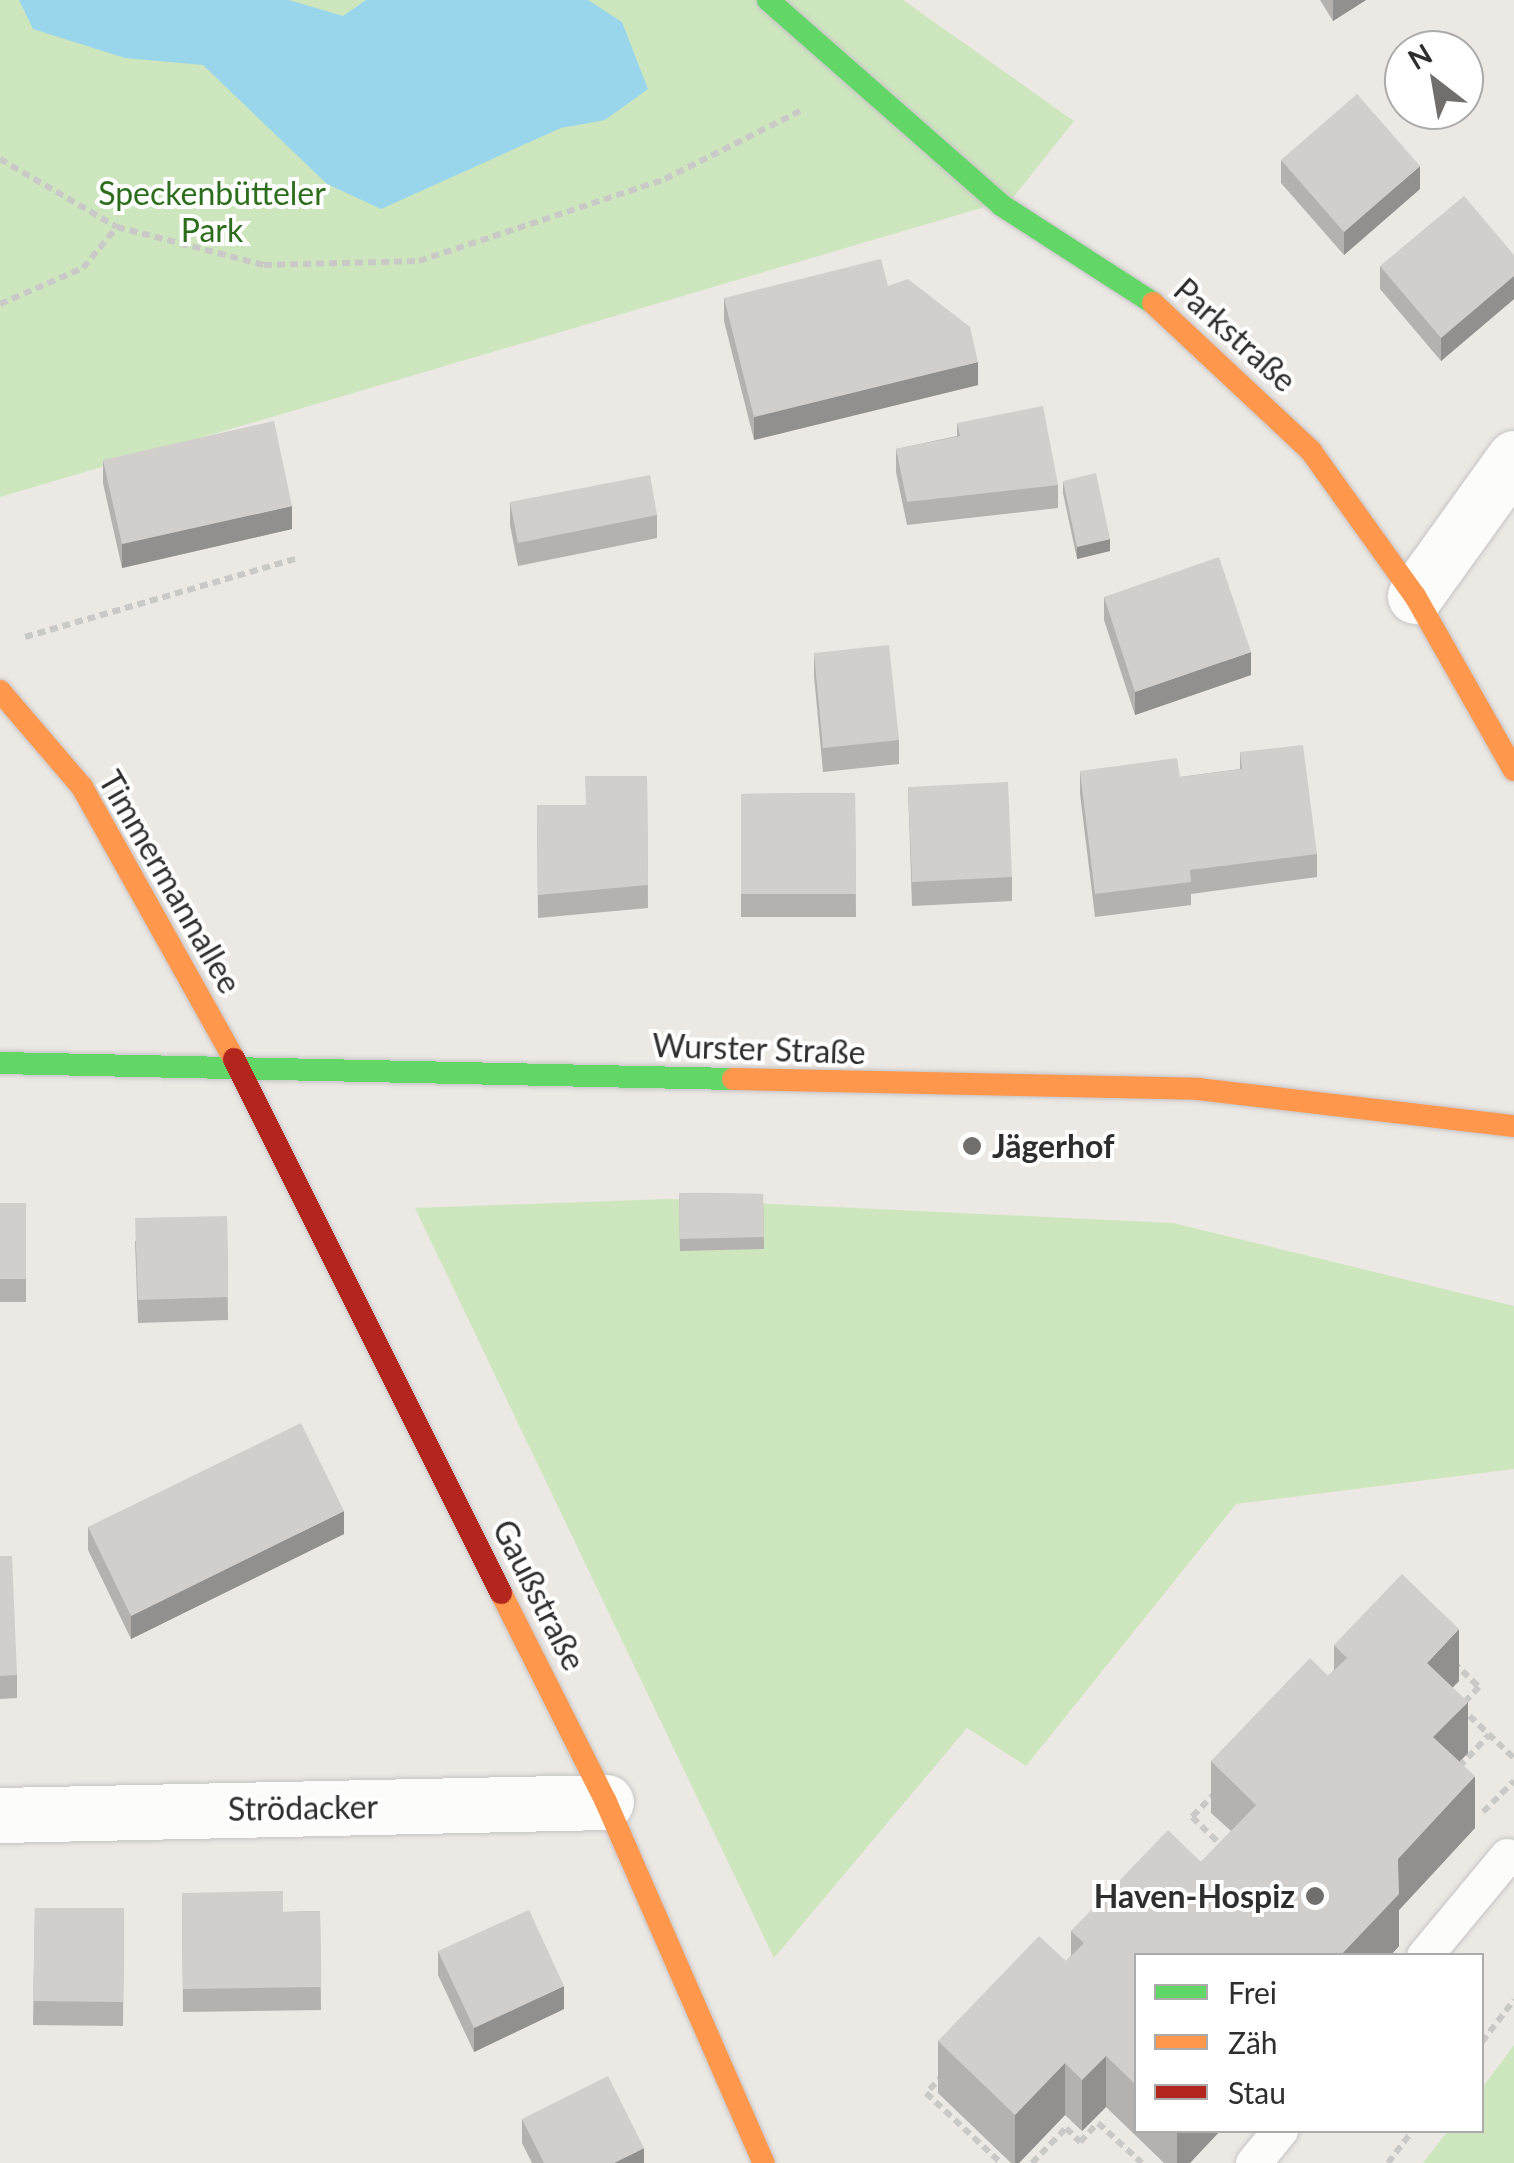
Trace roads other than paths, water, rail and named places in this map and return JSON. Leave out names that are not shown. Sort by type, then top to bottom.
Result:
[{"type":"street","name":"Parkstraße","points":[[768,0],[1001,205],[1180,321],[1312,451],[1415,596],[1514,770]]},
{"type":"street","points":[[1415,596],[1514,458]]},
{"type":"street","name":"Timmermannallee","points":[[0,691],[82,787],[237,1065]]},
{"type":"street","name":"Wurster Straße","points":[[0,1063],[237,1065],[1198,1089],[1514,1126]]},
{"type":"street","name":"Gaußstraße","points":[[237,1065],[606,1802],[764,2163]]},
{"type":"street","name":"Strödacker","points":[[0,1815],[606,1802]]},
{"type":"lane","points":[[1426,1953],[1507,1856]]},
{"type":"lane","points":[[1253,2163],[1278,2133]]},
{"type":"water","points":[[19,0],[289,0],[343,16],[366,0],[588,0],[622,22],[648,89],[605,120],[561,128],[381,209],[327,184],[203,65],[125,58],[33,29]]},
{"type":"place","name":"Jägerhof","points":[[972,1146]]},
{"type":"place","name":"Haven-Hospiz","points":[[1315,1896]]},
{"type":"park label","name":"Speckenbütteler Park","points":[[212,212]]}]
